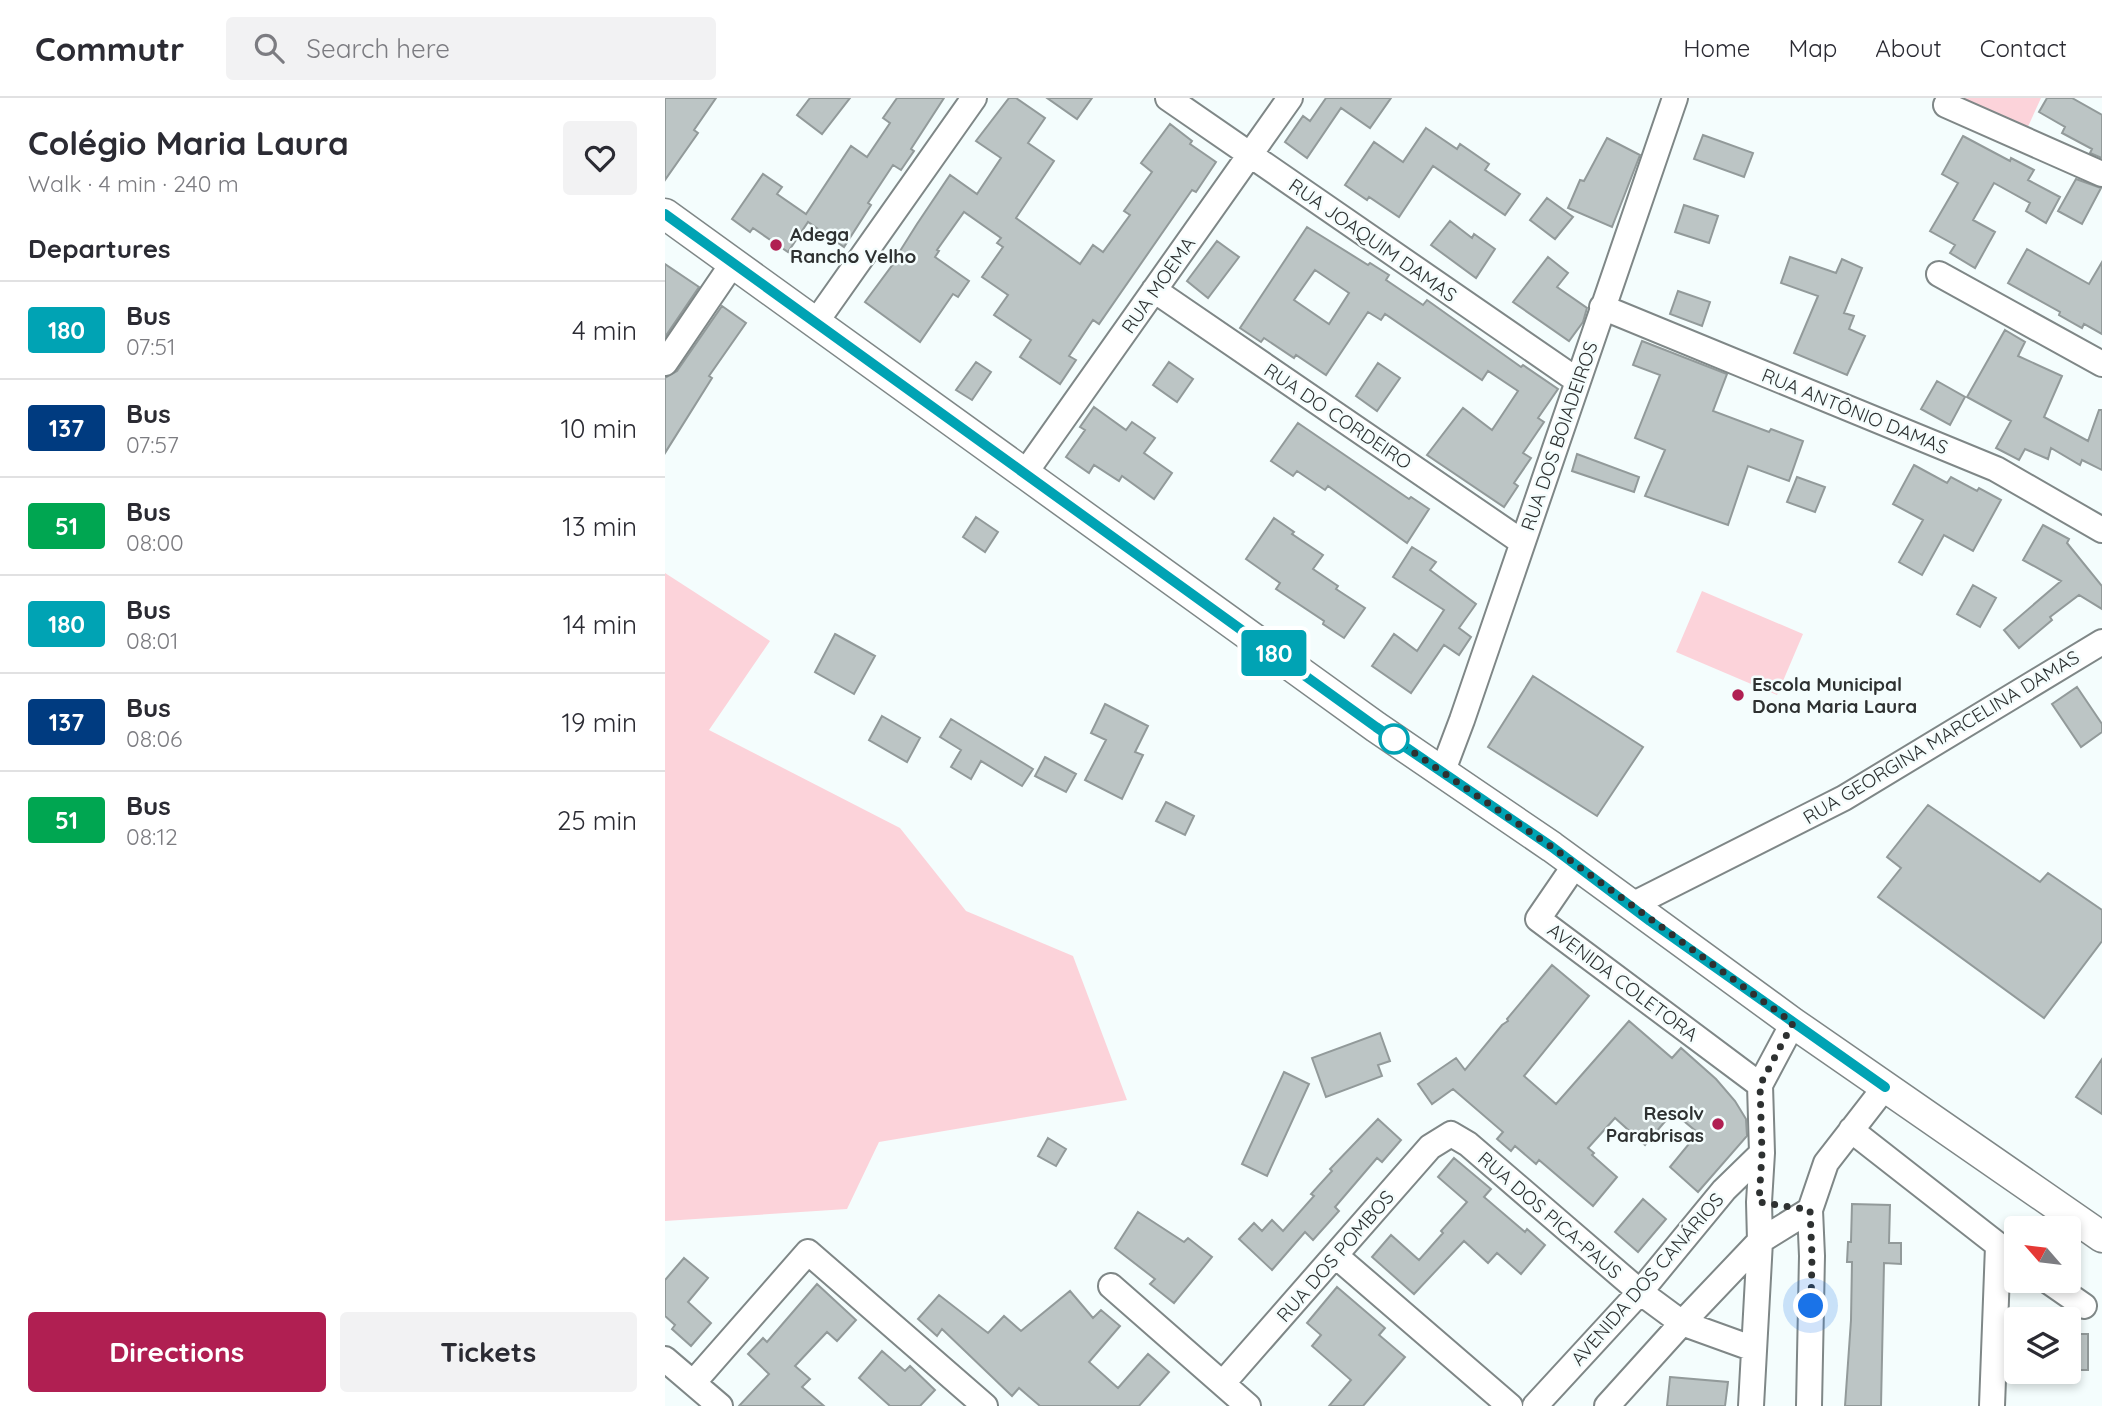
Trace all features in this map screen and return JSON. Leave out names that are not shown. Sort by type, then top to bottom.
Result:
[{"type":"main road","points":[[665,214],[1793,1023],[2102,1237]]},
{"type":"street","points":[[816,321],[974,98]]},
{"type":"street","name":"RUA JOAQUIM DAMAS","points":[[1168,98],[1578,381]]},
{"type":"street","name":"RUA MOEMA","points":[[1025,473],[1290,98]]},
{"type":"street","name":"RUA DOS BOIADEIROS","points":[[1442,773],[1675,98]]},
{"type":"street","points":[[1946,105],[2102,174]]},
{"type":"street","points":[[665,363],[733,263]]},
{"type":"street","points":[[1939,274],[2102,364]]},
{"type":"street","name":"RUA DO CORDEIRO","points":[[1154,290],[1522,542]]},
{"type":"street","name":"RUA ANTÔNIO DAMAS","points":[[1602,307],[1996,469],[2102,530]]},
{"type":"street","name":"RUA GEORGINA MARCELINA DAMAS","points":[[1630,906],[1844,799],[2102,642]]},
{"type":"street","name":"AVENIDA COLETORA","points":[[1575,865],[1538,919],[1760,1085]]},
{"type":"street","points":[[1751,1406],[1760,1241],[1760,1085],[1793,1023]]},
{"type":"street","points":[[1809,1406],[1812,1256],[1810,1210],[1826,1163],[1885,1087]]},
{"type":"street","points":[[1851,1130],[2004,1250]]},
{"type":"street","name":"RUA DOS POMBOS","points":[[1223,1383],[1430,1147],[1451,1134]]},
{"type":"street","name":"RUA DOS PICA-PAUS","points":[[1451,1134],[1468,1144],[1640,1292],[1682,1323],[1754,1349]]},
{"type":"street","name":"AVENIDA DOS CANÁRIOS","points":[[1535,1406],[1640,1292],[1724,1190],[1762,1153]]},
{"type":"street","points":[[1724,1190],[1759,1202],[1810,1210]]},
{"type":"street","points":[[1608,1406],[1760,1241],[1810,1210]]},
{"type":"street","points":[[693,1383],[808,1252],[985,1406]]},
{"type":"street","points":[[1336,1256],[1510,1406]]},
{"type":"street","points":[[1992,1406],[2004,1283]]},
{"type":"street","points":[[1111,1286],[1248,1406]]},
{"type":"street","points":[[2065,1293],[2084,1306]]},
{"type":"street","points":[[665,1359],[720,1406]]},
{"type":"shaded area","points":[[1952,98],[2041,98],[2026,131]]},
{"type":"shaded area","points":[[665,573],[770,641],[709,730],[900,828],[966,911],[1073,956],[1127,1100],[879,1142],[847,1209],[665,1221]]},
{"type":"shaded area","points":[[1702,591],[1803,634],[1777,695],[1676,652]]},
{"type":"building","points":[[665,98],[716,98],[694,130],[698,133],[665,180]]},
{"type":"building","points":[[810,98],[850,98],[822,134],[797,115]]},
{"type":"building","points":[[897,98],[944,98],[911,149],[914,151],[901,170],[893,165],[844,247],[808,222],[788,252],[753,228],[750,232],[732,219],[763,174],[782,187],[777,194],[806,214],[851,146],[867,157],[890,123],[883,118]]},
{"type":"building","points":[[1009,98],[1016,98],[1045,118],[1028,143],[1054,161],[1016,218],[1080,264],[1093,245],[1103,252],[1130,215],[1124,211],[1152,172],[1141,163],[1170,124],[1192,141],[1190,144],[1216,162],[1196,192],[1192,190],[1099,324],[1093,320],[1069,356],[1076,360],[1060,384],[1020,357],[1031,340],[994,315],[1008,295],[982,277],[1003,247],[997,243],[1001,238],[964,212],[937,250],[939,251],[935,257],[969,281],[958,297],[953,294],[920,342],[865,302],[902,252],[900,251],[950,175],[977,194],[1001,158],[976,141]]},
{"type":"building","points":[[1047,98],[1092,98],[1077,119]]},
{"type":"building","points":[[1326,98],[1391,98],[1370,128],[1341,108],[1307,158],[1285,142],[1303,116],[1310,121]]},
{"type":"building","points":[[2047,98],[2072,98],[2102,115],[2102,158],[2090,153],[2092,149],[2062,133],[2065,127],[2039,112]]},
{"type":"building","points":[[1426,128],[1457,149],[1460,144],[1489,164],[1485,170],[1520,194],[1505,215],[1433,166],[1399,217],[1345,185],[1374,142],[1403,162]]},
{"type":"building","points":[[1703,135],[1753,153],[1744,177],[1694,159]]},
{"type":"building","points":[[1963,136],[2010,161],[2011,158],[2034,170],[2028,180],[2060,197],[2046,223],[2026,211],[2030,203],[1994,183],[1973,220],[1995,232],[1975,268],[1950,253],[1955,245],[1930,231],[1958,183],[1942,174]]},
{"type":"building","points":[[1607,138],[1640,155],[1612,227],[1568,208],[1580,180],[1584,181]]},
{"type":"building","points":[[2076,179],[2101,188],[2082,224],[2058,211]]},
{"type":"building","points":[[1547,198],[1573,217],[1555,239],[1530,220]]},
{"type":"building","points":[[1684,205],[1718,216],[1709,243],[1675,232]]},
{"type":"building","points":[[1450,221],[1472,238],[1474,234],[1495,249],[1476,278],[1431,245]]},
{"type":"building","points":[[1307,227],[1389,275],[1386,280],[1423,305],[1427,300],[1521,367],[1523,365],[1558,389],[1538,418],[1544,422],[1523,453],[1531,458],[1514,483],[1518,486],[1504,507],[1427,455],[1463,408],[1492,430],[1518,391],[1488,371],[1482,380],[1385,314],[1381,320],[1368,312],[1326,375],[1296,355],[1294,358],[1264,338],[1261,342],[1240,328]],"holes":[[[1315,270],[1349,293],[1329,324],[1294,300]]]},
{"type":"building","points":[[1217,241],[1239,257],[1208,298],[1187,281]]},
{"type":"building","points":[[2027,249],[2089,284],[2102,262],[2102,334],[2084,324],[2082,328],[2059,315],[2060,312],[2008,283]]},
{"type":"building","points":[[1548,257],[1568,273],[1557,287],[1587,308],[1583,322],[1569,341],[1513,302]]},
{"type":"building","points":[[1790,257],[1836,273],[1842,259],[1862,268],[1844,313],[1854,316],[1849,329],[1865,336],[1847,375],[1794,353],[1818,296],[1781,283]]},
{"type":"building","points":[[665,264],[699,287],[665,337]]},
{"type":"building","points":[[1678,291],[1710,302],[1702,326],[1670,314]]},
{"type":"building","points":[[722,306],[746,323],[709,376],[712,378],[665,453],[665,378],[677,371]]},
{"type":"building","points":[[2005,330],[2025,342],[2018,356],[2062,376],[2044,417],[2088,441],[2099,410],[2102,410],[2102,470],[2082,460],[2080,465],[2051,448],[2048,459],[2025,449],[2019,460],[1996,448],[2011,421],[1967,397]]},
{"type":"building","points":[[1642,341],[1727,374],[1713,411],[1769,432],[1771,429],[1803,441],[1789,481],[1748,466],[1728,525],[1645,496],[1665,450],[1635,438],[1660,375],[1633,365]]},
{"type":"building","points":[[976,362],[991,372],[972,400],[956,390]]},
{"type":"building","points":[[1169,362],[1193,379],[1177,402],[1153,385]]},
{"type":"building","points":[[1378,363],[1400,378],[1377,411],[1356,396]]},
{"type":"building","points":[[1937,381],[1965,397],[1950,425],[1921,409]]},
{"type":"building","points":[[1094,407],[1126,430],[1132,422],[1155,438],[1144,453],[1172,473],[1154,499],[1122,476],[1119,481],[1094,465],[1089,473],[1066,457],[1085,430],[1080,427]]},
{"type":"building","points":[[1298,423],[1409,499],[1411,497],[1429,509],[1407,543],[1328,486],[1325,490],[1297,471],[1293,476],[1271,461]]},
{"type":"building","points":[[1577,454],[1639,477],[1634,492],[1572,471]]},
{"type":"building","points":[[1914,465],[1947,483],[1951,477],[2001,500],[1973,551],[1944,535],[1922,575],[1899,562],[1923,520],[1893,504]]},
{"type":"building","points":[[1797,477],[1825,487],[1815,512],[1787,502]]},
{"type":"building","points":[[976,517],[998,532],[985,552],[963,537]]},
{"type":"building","points":[[1274,518],[1323,555],[1313,569],[1338,586],[1336,589],[1365,608],[1344,638],[1276,589],[1280,583],[1246,559]]},
{"type":"building","points":[[2043,525],[2069,539],[2067,543],[2102,586],[2102,609],[2079,595],[2050,617],[2052,620],[2019,648],[2004,630],[2061,581],[2023,560]]},
{"type":"building","points":[[1412,547],[1436,562],[1430,570],[1476,604],[1459,628],[1471,637],[1459,655],[1444,645],[1411,693],[1372,666],[1394,634],[1417,651],[1444,610],[1393,577]]},
{"type":"building","points":[[1973,585],[1996,598],[1980,627],[1957,614]]},
{"type":"building","points":[[835,634],[875,656],[854,694],[815,672]]},
{"type":"building","points":[[1533,676],[1643,747],[1597,816],[1488,747]]},
{"type":"building","points":[[2077,687],[2102,724],[2102,732],[2081,747],[2052,704]]},
{"type":"building","points":[[1105,704],[1148,726],[1135,752],[1143,755],[1122,799],[1085,780],[1106,740],[1091,733]]},
{"type":"building","points":[[882,716],[920,738],[907,762],[869,740]]},
{"type":"building","points":[[951,719],[1033,769],[1022,786],[981,761],[971,779],[951,767],[961,750],[940,737]]},
{"type":"building","points":[[1045,757],[1076,774],[1066,792],[1035,776]]},
{"type":"building","points":[[1166,802],[1194,816],[1185,835],[1156,821]]},
{"type":"building","points":[[1928,805],[2040,882],[2048,873],[2102,910],[2102,941],[2044,1018],[1878,897],[1901,868],[1887,857]]},
{"type":"building","points":[[1552,965],[1589,996],[1524,1076],[1556,1104],[1629,1021],[1672,1058],[1681,1048],[1716,1079],[1746,1119],[1747,1136],[1698,1192],[1670,1167],[1698,1133],[1673,1112],[1645,1145],[1615,1118],[1588,1148],[1594,1153],[1592,1155],[1617,1177],[1593,1206],[1539,1160],[1536,1164],[1515,1146],[1511,1151],[1497,1139],[1503,1132],[1453,1089],[1432,1104],[1418,1084],[1456,1058],[1465,1070]]},
{"type":"building","points":[[1380,1033],[1390,1061],[1378,1065],[1382,1076],[1326,1097],[1312,1058]]},
{"type":"building","points":[[2102,1059],[2102,1114],[2076,1097]]},
{"type":"building","points":[[1284,1072],[1309,1084],[1267,1176],[1242,1164]]},
{"type":"building","points":[[1378,1119],[1401,1140],[1382,1162],[1377,1158],[1335,1207],[1339,1211],[1313,1240],[1305,1232],[1272,1270],[1239,1239],[1254,1223],[1262,1231],[1272,1220],[1283,1231],[1314,1196],[1311,1194],[1332,1171],[1330,1169]]},
{"type":"building","points":[[1048,1138],[1066,1149],[1056,1166],[1038,1156]]},
{"type":"building","points":[[1454,1158],[1491,1189],[1484,1197],[1525,1232],[1527,1229],[1545,1245],[1521,1274],[1497,1253],[1488,1263],[1464,1241],[1414,1294],[1372,1257],[1391,1235],[1419,1260],[1443,1233],[1441,1231],[1467,1202],[1438,1177]]},
{"type":"building","points":[[1643,1199],[1666,1219],[1638,1252],[1615,1232]]},
{"type":"building","points":[[1852,1204],[1890,1205],[1889,1243],[1901,1243],[1901,1264],[1884,1263],[1881,1406],[1845,1406],[1851,1320],[1852,1262],[1847,1262],[1848,1242],[1851,1242]]},
{"type":"building","points":[[1138,1212],[1184,1242],[1188,1238],[1212,1257],[1174,1303],[1150,1284],[1155,1279],[1115,1248]]},
{"type":"building","points":[[684,1258],[708,1278],[688,1302],[711,1323],[691,1346],[672,1329],[675,1325],[665,1316],[665,1280]]},
{"type":"building","points":[[817,1284],[856,1320],[837,1341],[827,1332],[795,1366],[810,1379],[802,1387],[824,1406],[739,1406],[769,1374],[748,1354],[763,1338],[767,1342]]},
{"type":"building","points":[[1337,1287],[1385,1328],[1379,1335],[1405,1357],[1363,1406],[1329,1406],[1351,1380],[1312,1346],[1321,1335],[1307,1323]]},
{"type":"building","points":[[1070,1291],[1093,1318],[1101,1310],[1120,1326],[1089,1362],[1118,1388],[1148,1354],[1169,1372],[1139,1406],[1040,1406],[1019,1388],[1012,1396],[942,1329],[937,1336],[918,1319],[939,1295],[988,1333],[1004,1316],[1021,1331]]},
{"type":"building","points":[[2081,1334],[2088,1334],[2088,1370],[2081,1370]]},
{"type":"building","points":[[882,1351],[905,1371],[910,1366],[935,1390],[920,1406],[890,1406],[859,1378]]},
{"type":"building","points":[[1670,1377],[1728,1382],[1725,1406],[1667,1406]]},
{"type":"bus line","name":"180","points":[[665,214],[1376,727],[1552,847],[1650,921],[1885,1087]]},
{"type":"place","name":"Adega Rancho Velho","points":[[776,245]]},
{"type":"place","name":"Escola Municipal Dona Maria Laura","points":[[1738,695]]},
{"type":"place","name":"Resolv Parabrisas","points":[[1718,1124]]},
{"type":"route","points":[[1394,739],[1459,786],[1552,847],[1793,1023],[1760,1085],[1762,1153],[1759,1202],[1810,1210],[1811,1306]]}]
